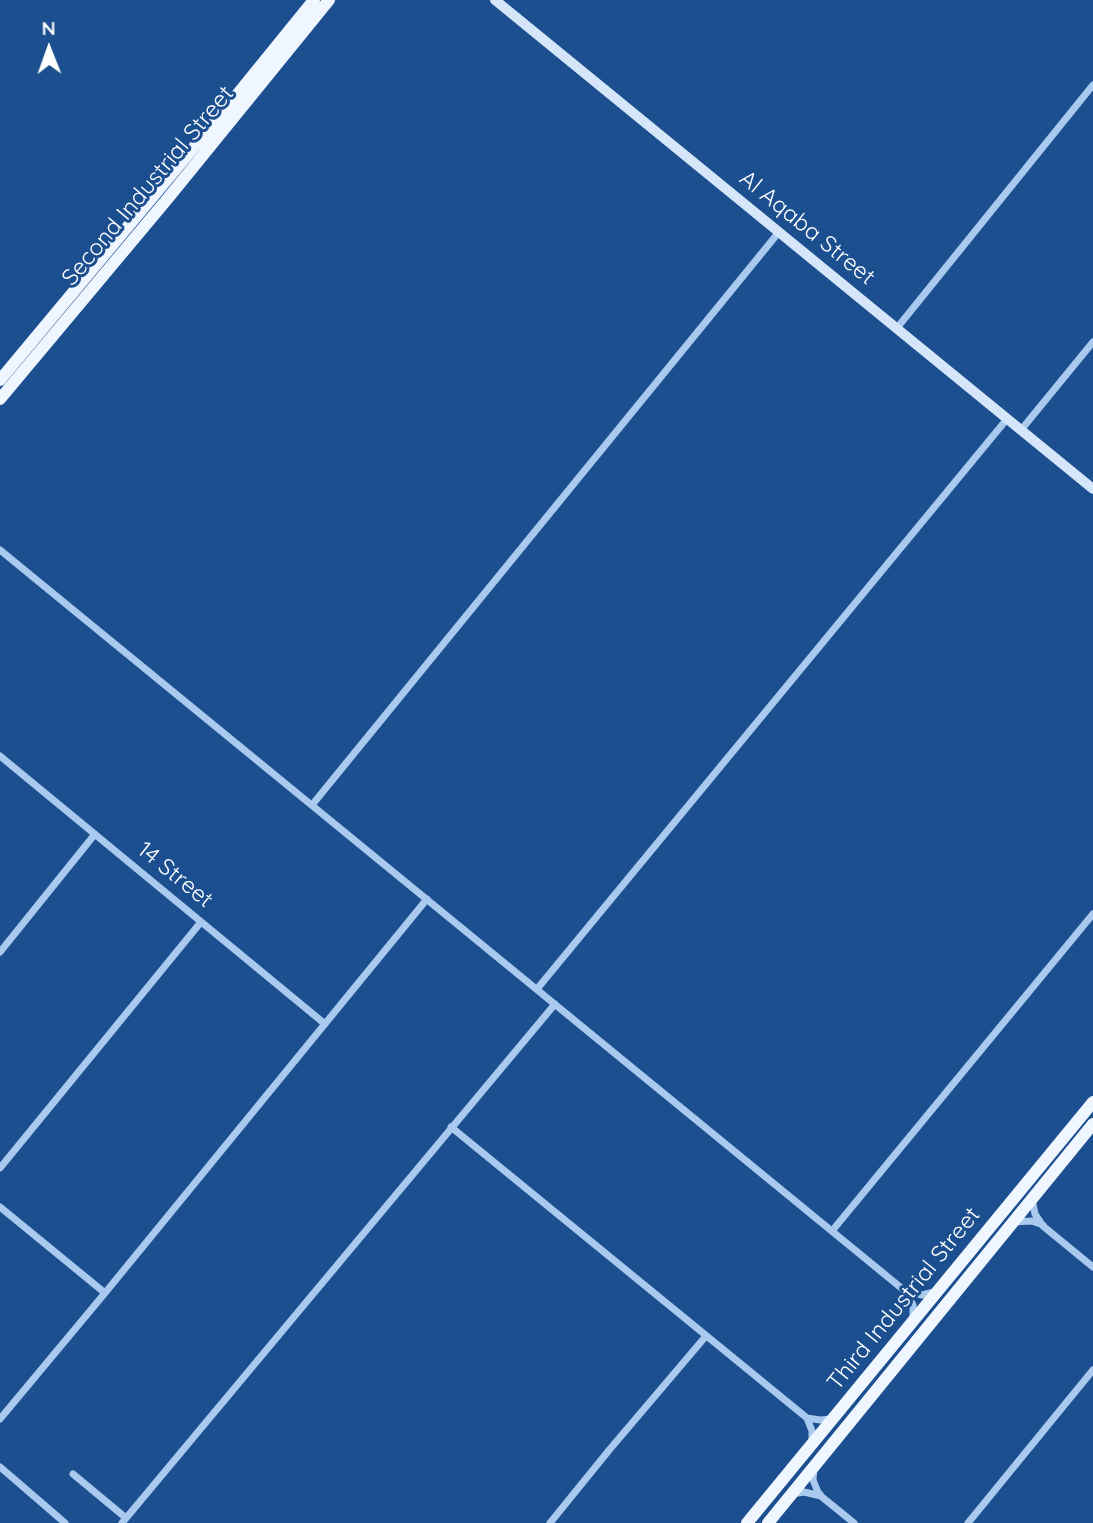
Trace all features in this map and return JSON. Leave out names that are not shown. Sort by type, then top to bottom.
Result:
[{"type":"main road","name":"Second Industrial Street","points":[[0,380],[314,0]]},
{"type":"main road","name":"Second Industrial Street","points":[[0,399],[329,0]]},
{"type":"main road","name":"Third Industrial Street","points":[[747,1523],[1093,1102]]},
{"type":"main road","name":"Third Industrial Street","points":[[768,1523],[1093,1124]]},
{"type":"street","name":"Al Aqaba Street","points":[[495,0],[1093,489]]},
{"type":"street","points":[[897,328],[1093,85]]},
{"type":"street","points":[[312,805],[779,232]]},
{"type":"street","points":[[1021,430],[1093,342]]},
{"type":"street","points":[[537,989],[1007,419]]},
{"type":"street","points":[[0,550],[905,1291],[913,1305],[912,1322]]},
{"type":"street","name":"14 Street","points":[[0,756],[325,1024]]},
{"type":"street","points":[[0,952],[95,834]]},
{"type":"street","points":[[0,1419],[427,899]]},
{"type":"street","points":[[832,1231],[1093,914]]},
{"type":"street","points":[[0,1168],[201,922]]},
{"type":"street","points":[[73,1474],[124,1520],[555,1004]]},
{"type":"street","points":[[452,1127],[807,1418],[812,1431],[812,1444]]},
{"type":"street","points":[[1032,1199],[1035,1214],[1043,1226]]},
{"type":"street","points":[[0,1207],[105,1293]]},
{"type":"street","points":[[1013,1222],[1032,1221],[1043,1226],[1093,1267]]},
{"type":"street","points":[[905,1291],[922,1295],[939,1289]]},
{"type":"street","points":[[551,1523],[706,1336]]},
{"type":"street","points":[[968,1523],[1093,1370]]},
{"type":"street","points":[[807,1418],[833,1419]]},
{"type":"street","points":[[0,1467],[65,1523]]},
{"type":"street","points":[[814,1467],[813,1480],[822,1497]]},
{"type":"street","points":[[792,1494],[810,1493],[822,1497],[854,1523]]}]
